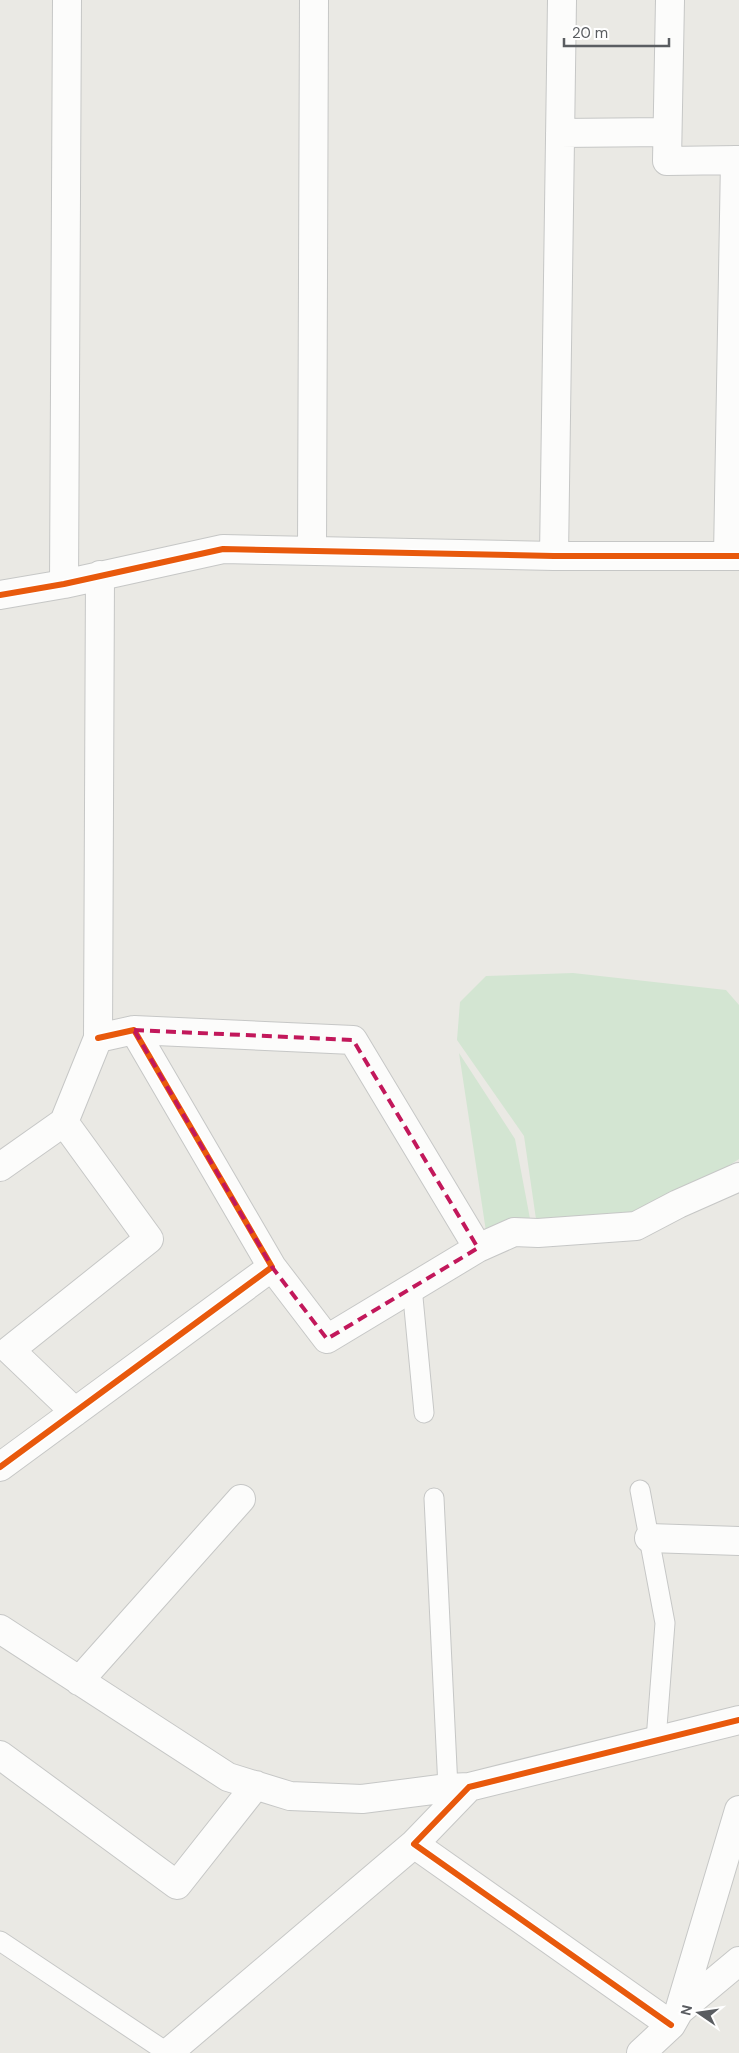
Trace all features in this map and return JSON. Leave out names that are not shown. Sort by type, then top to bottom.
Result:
[{"type":"street","points":[[64,584],[67,0]]},
{"type":"street","points":[[312,550],[314,0]]},
{"type":"street","points":[[554,556],[562,0]]},
{"type":"street","points":[[0,595],[64,584],[224,549],[554,556],[734,556],[737,160],[667,161],[670,0]]},
{"type":"street","points":[[560,133],[668,132]]},
{"type":"street","points":[[0,1167],[64,1122],[98,1038],[100,575]]},
{"type":"street","points":[[98,1038],[134,1030],[353,1040],[478,1248]]},
{"type":"street","points":[[134,1030],[272,1267],[326,1339],[478,1248],[514,1232],[538,1233],[636,1226],[678,1204],[739,1177]]},
{"type":"street","points":[[64,1122],[149,1239],[10,1350],[75,1412]]},
{"type":"street","points":[[0,1467],[272,1267]]},
{"type":"street","points":[[79,1681],[241,1500]]},
{"type":"street","points":[[649,1538],[739,1541]]},
{"type":"street","points":[[0,1629],[228,1777],[290,1796],[362,1799],[458,1787],[739,1720]]},
{"type":"street","points":[[0,1755],[177,1885],[256,1786]]},
{"type":"street","points":[[168,2053],[414,1844],[458,1787]]},
{"type":"street","points":[[675,2018],[739,1810]]},
{"type":"street","points":[[414,1844],[675,2018]]},
{"type":"street","points":[[641,2053],[675,2018],[739,1961]]},
{"type":"lane","points":[[412,1287],[424,1413]]},
{"type":"lane","points":[[640,1490],[665,1622],[656,1740]]},
{"type":"lane","points":[[434,1498],[458,1787]]},
{"type":"lane","points":[[0,1941],[168,2053]]},
{"type":"highlighted area","points":[[134,1030],[353,1040],[478,1248],[327,1339],[272,1267]]},
{"type":"green space","points":[[573,973],[726,990],[739,1005],[739,1159],[636,1226],[538,1233],[524,1136],[457,1040],[460,1002],[486,976]]},
{"type":"green space","points":[[459,1053],[515,1139],[531,1224],[487,1238]]},
{"type":"cycle path","points":[[0,595],[64,584],[223,549],[554,556],[739,556]]},
{"type":"cycle path","points":[[0,1467],[272,1267],[134,1030],[98,1038]]},
{"type":"cycle path","points":[[671,2025],[414,1844],[469,1787],[739,1720]]}]
